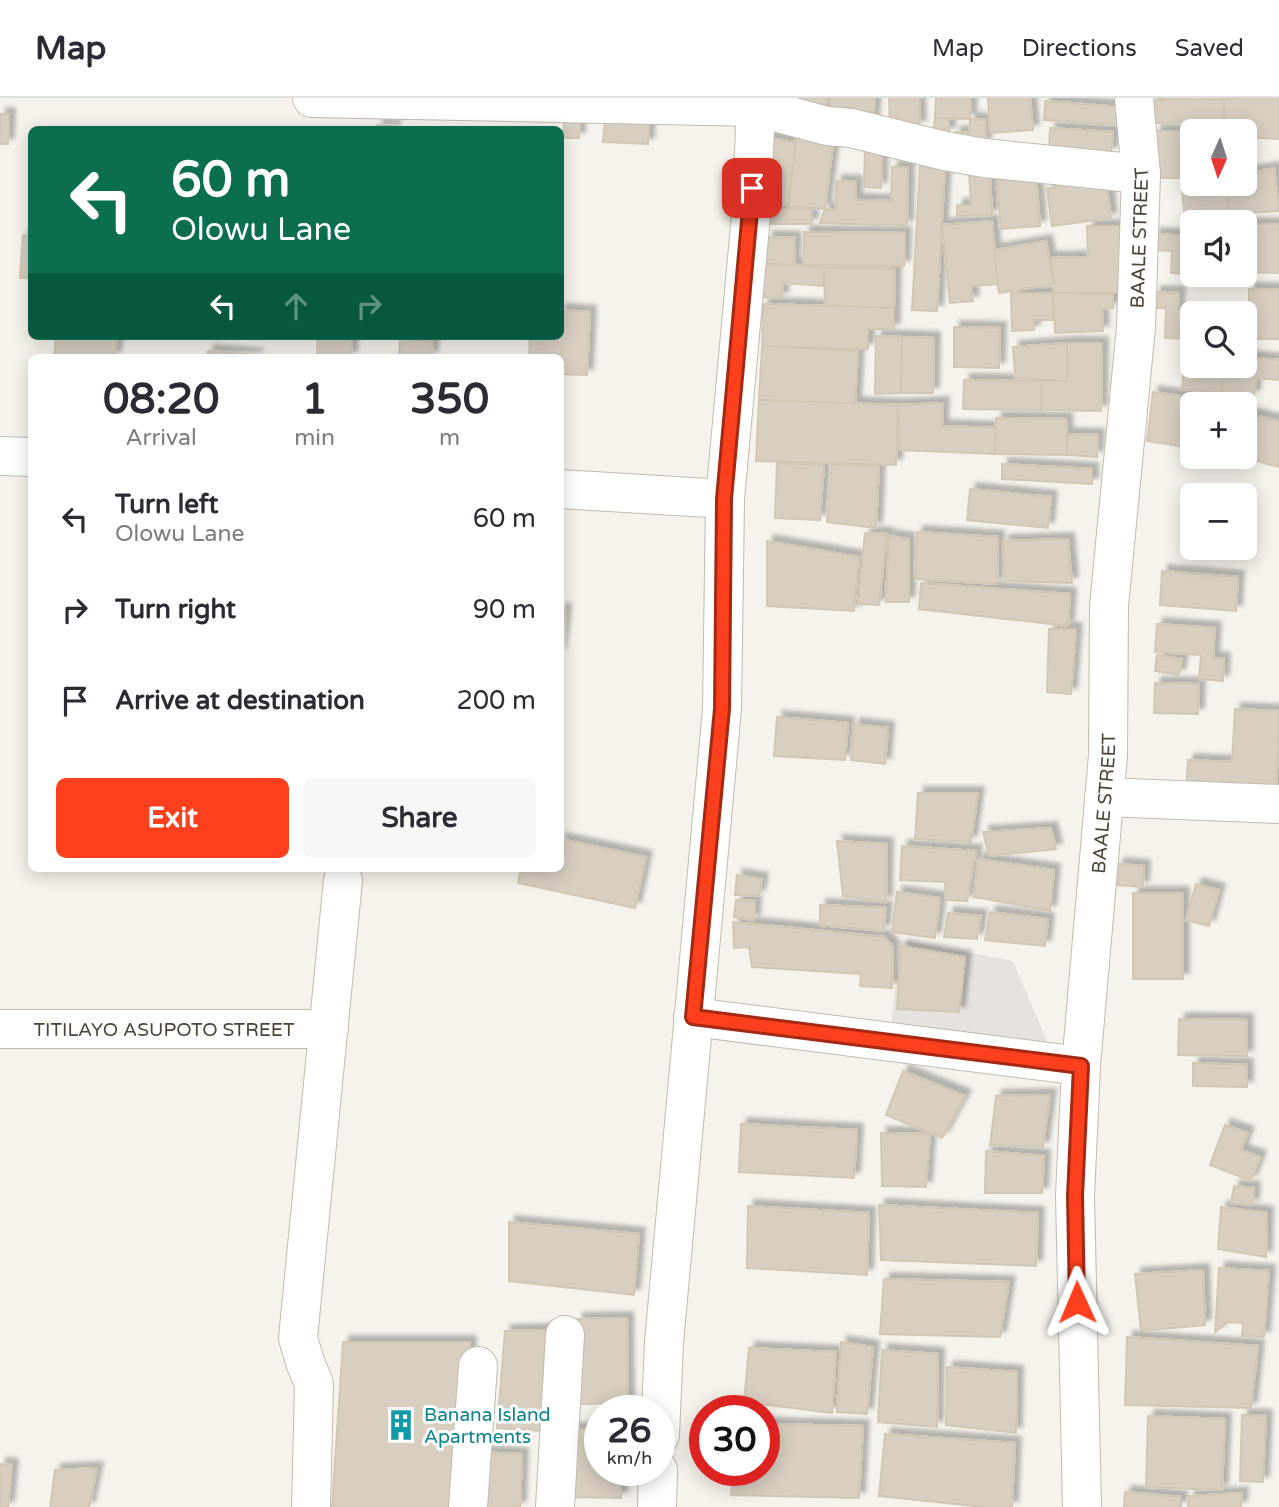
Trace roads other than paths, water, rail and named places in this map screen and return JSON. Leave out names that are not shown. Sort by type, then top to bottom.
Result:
[{"type":"street","points":[[312,98],[756,107],[827,126],[851,128],[984,158],[1141,174]]},
{"type":"street","name":"BAALE STREET","points":[[1082,1507],[1075,1196],[1081,1066],[1108,755],[1109,606],[1136,327],[1141,174],[1134,98]]},
{"type":"street","points":[[662,1395],[664,1342],[722,709],[724,499],[751,215],[756,107]]},
{"type":"street","points":[[0,456],[28,457]]},
{"type":"street","points":[[564,489],[724,499]]},
{"type":"street","points":[[1104,797],[1279,804]]},
{"type":"street","points":[[311,1507],[314,1384],[298,1338],[343,880]]},
{"type":"street","points":[[693,1017],[1081,1066]]},
{"type":"street","name":"TITILAYO ASUPOTO STREET","points":[[0,1029],[329,1029]]},
{"type":"street","points":[[555,1507],[565,1335]]},
{"type":"street","points":[[468,1507],[478,1366]]},
{"type":"street","points":[[657,1507],[658,1486]]},
{"type":"place","name":"Banana Island Apartments","points":[[401,1425]]}]
